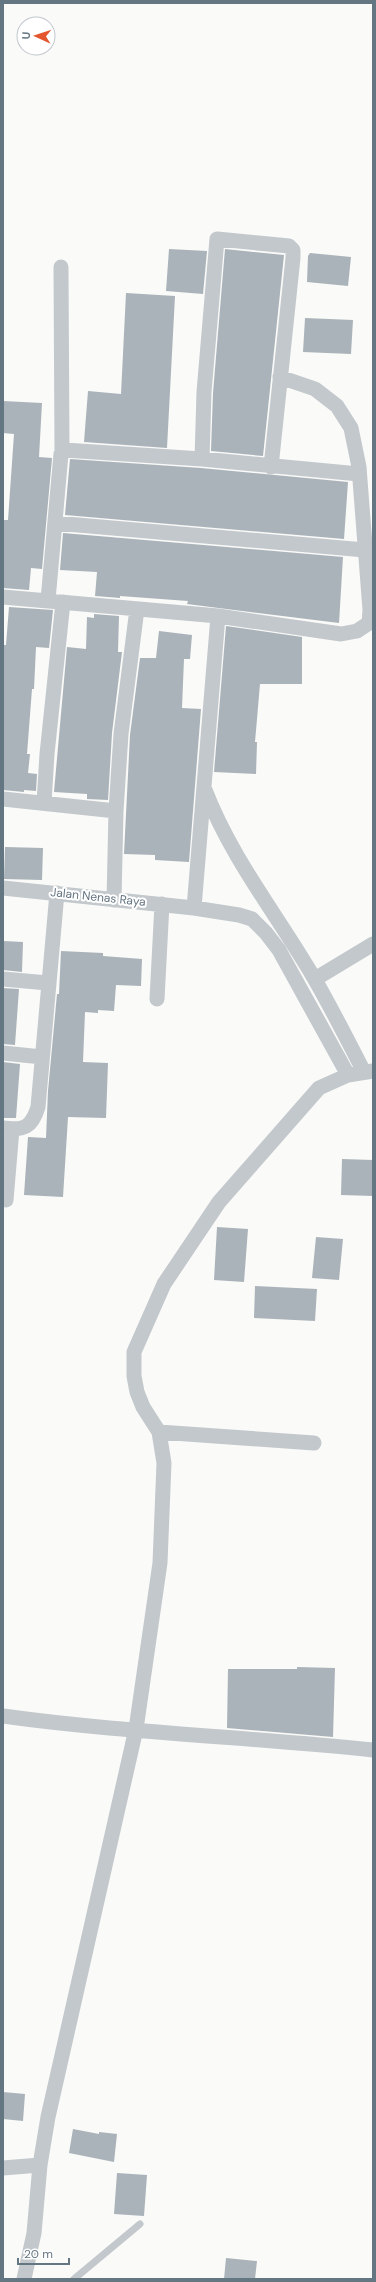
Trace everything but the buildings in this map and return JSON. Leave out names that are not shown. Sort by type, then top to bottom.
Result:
[{"type":"street","points":[[202,458],[204,392],[217,239],[289,246],[293,250],[271,467]]},
{"type":"street","points":[[44,803],[56,601],[55,523],[62,452],[61,267]]},
{"type":"street","points":[[3,597],[218,616],[341,634],[357,631],[368,624],[370,617],[360,474],[351,428],[337,406],[315,389],[280,377]]},
{"type":"street","points":[[62,452],[87,451],[202,458],[271,467],[360,474]]},
{"type":"street","points":[[55,523],[365,550]]},
{"type":"street","points":[[114,900],[116,811],[121,734],[137,609]]},
{"type":"street","points":[[194,908],[218,616]]},
{"type":"street","points":[[24,2279],[34,2233],[40,2165],[48,2118],[136,1729],[160,1563],[164,1462],[159,1432],[143,1407],[137,1392],[134,1376],[134,1352],[164,1284],[220,1202],[319,1088],[348,1075],[369,1072],[214,815],[204,790]]},
{"type":"street","points":[[3,799],[116,811]]},
{"type":"street","name":"Jalan Nenas Raya","points":[[3,888],[162,904],[194,908],[252,919]]},
{"type":"street","points":[[6,1200],[8,1128],[28,1126],[34,1120],[38,1107],[57,893]]},
{"type":"street","points":[[157,999],[162,904]]},
{"type":"street","points":[[268,906],[252,919],[266,933],[279,950],[348,1075]]},
{"type":"street","points":[[314,979],[373,944]]},
{"type":"street","points":[[3,979],[48,983]]},
{"type":"street","points":[[3,1053],[42,1057]]},
{"type":"street","points":[[159,1432],[314,1443]]},
{"type":"street","points":[[3,1716],[61,1724],[136,1729],[373,1750]]},
{"type":"street","points":[[3,2168],[40,2165]]},
{"type":"lane","points":[[74,2279],[140,2224]]}]
